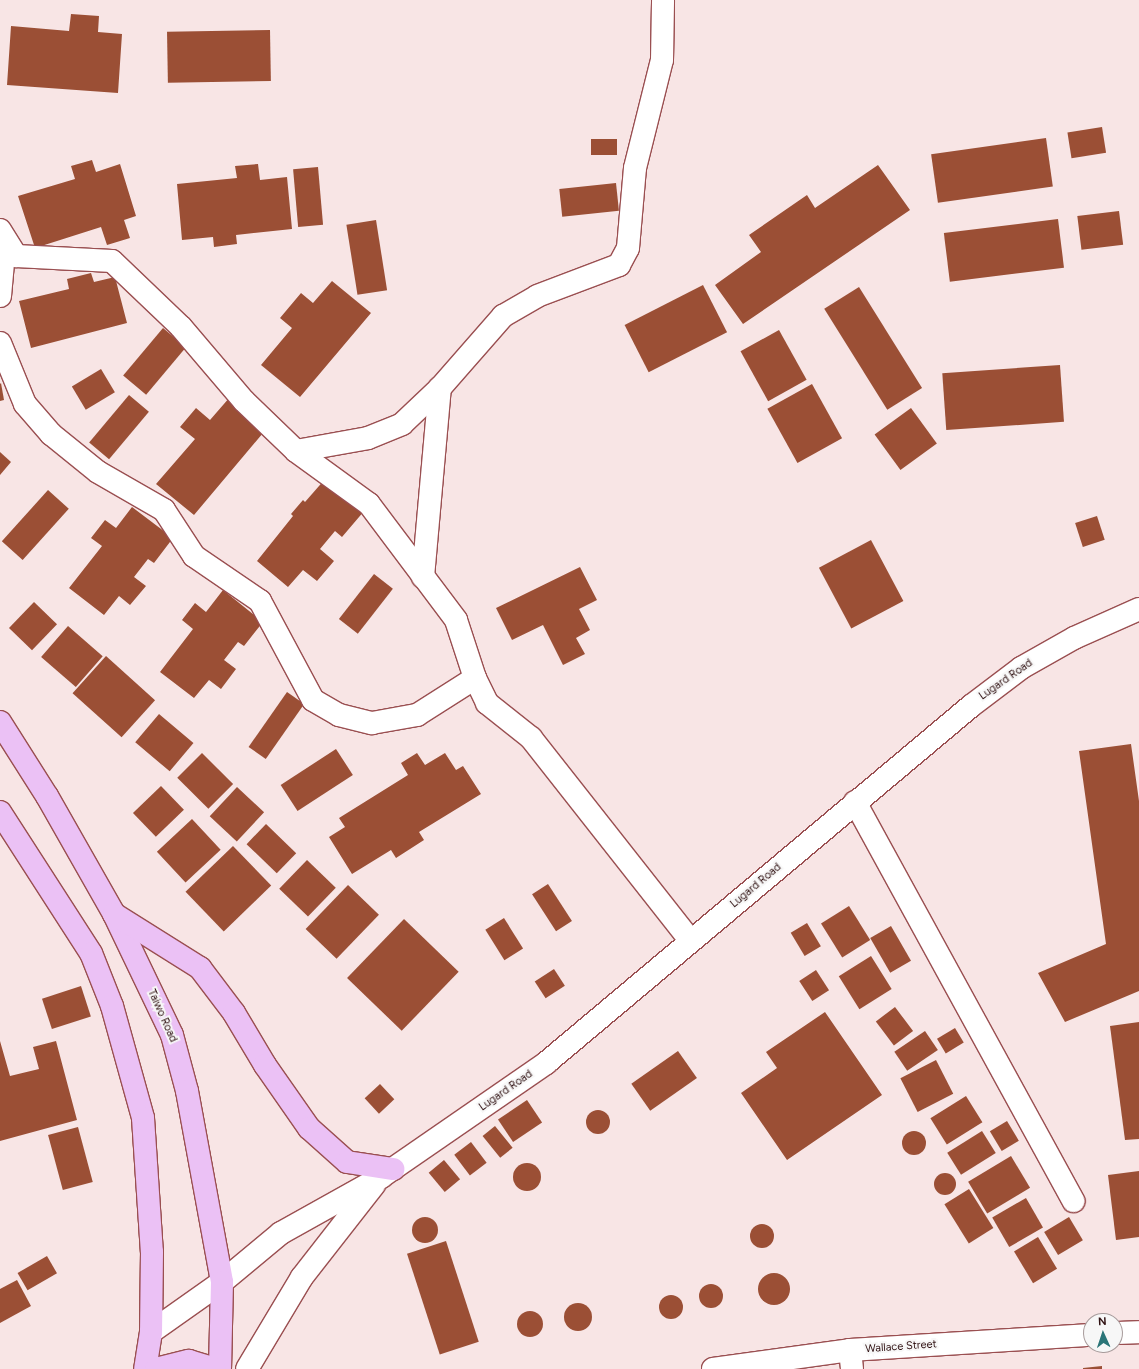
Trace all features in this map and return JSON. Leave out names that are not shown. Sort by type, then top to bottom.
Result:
[{"type":"main road","name":"Taiwo Road","points":[[0,722],[47,796],[114,914],[172,1035],[187,1091],[222,1282],[220,1369]]},
{"type":"main road","points":[[0,812],[91,953],[112,1006],[143,1118],[152,1252],[151,1332],[145,1369]]},
{"type":"main road","points":[[114,914],[200,968],[234,1013],[265,1065],[308,1128],[347,1162],[387,1173]]},
{"type":"main road","points":[[156,1369],[189,1361],[215,1369]]},
{"type":"street","points":[[296,451],[368,438],[402,424],[440,388],[503,316],[537,296],[619,265],[628,248],[635,168],[662,60],[663,0]]},
{"type":"street","points":[[0,296],[3,235]]},
{"type":"street","points":[[3,235],[16,256],[112,261],[181,327],[244,401],[296,451],[369,504],[456,620],[475,678],[488,703],[531,738],[691,941]]},
{"type":"street","points":[[0,343],[25,404],[51,434],[98,472],[164,510],[194,556],[260,602],[313,700],[339,715],[372,723],[417,715],[475,678]]},
{"type":"street","points":[[423,576],[440,388]]},
{"type":"street","name":"Lugard Road","points":[[387,1173],[546,1063],[971,706],[1021,668],[1074,638],[1139,609]]},
{"type":"street","points":[[856,802],[1073,1201]]},
{"type":"street","points":[[151,1332],[222,1282],[281,1233],[387,1173]]},
{"type":"street","points":[[247,1369],[302,1277],[387,1173]]},
{"type":"street","points":[[1123,1333],[1139,1332]]},
{"type":"street","name":"Wallace Street","points":[[713,1369],[851,1360],[1083,1336]]},
{"type":"building","points":[[71,14],[99,16],[98,32],[122,34],[118,93],[7,85],[11,26],[69,31]]},
{"type":"building","points":[[270,30],[271,81],[168,83],[167,32]]},
{"type":"building","points":[[1102,127],[1106,153],[1071,158],[1067,132]]},
{"type":"building","points":[[1046,138],[1053,187],[938,203],[931,154]]},
{"type":"building","points":[[591,139],[617,139],[617,155],[591,155]]},
{"type":"building","points":[[92,160],[96,172],[120,164],[136,216],[124,220],[130,238],[107,245],[101,227],[35,248],[18,196],[75,179],[71,166]]},
{"type":"building","points":[[258,164],[260,180],[287,177],[292,229],[236,235],[237,244],[214,247],[213,237],[182,240],[177,184],[237,178],[235,166]]},
{"type":"building","points":[[878,165],[910,210],[743,324],[715,285],[761,252],[749,235],[807,195],[815,208]]},
{"type":"building","points":[[318,167],[323,225],[298,227],[293,169]]},
{"type":"building","points":[[616,183],[619,211],[562,217],[559,189]]},
{"type":"building","points":[[1119,211],[1123,245],[1081,250],[1077,216]]},
{"type":"building","points":[[1058,219],[1064,268],[950,282],[944,233]]},
{"type":"building","points":[[376,220],[387,290],[357,295],[346,225]]},
{"type":"building","points":[[91,273],[94,282],[115,277],[127,323],[31,348],[19,301],[69,289],[67,279]]},
{"type":"building","points":[[332,281],[371,313],[300,397],[261,365],[292,328],[280,318],[301,293],[313,303]]},
{"type":"building","points":[[703,285],[727,332],[649,372],[625,325]]},
{"type":"building","points":[[859,287],[922,388],[887,410],[824,309]]},
{"type":"building","points":[[163,328],[186,347],[146,395],[123,375]]},
{"type":"building","points":[[779,330],[807,380],[768,401],[741,351]]},
{"type":"building","points":[[1060,365],[1064,422],[946,430],[942,373]]},
{"type":"building","points":[[101,369],[115,392],[86,410],[72,387]]},
{"type":"building","points":[[1,383],[4,400],[0,401],[0,384]]},
{"type":"building","points":[[812,384],[842,438],[797,463],[767,409]]},
{"type":"building","points":[[129,395],[149,412],[109,459],[89,442]]},
{"type":"building","points":[[230,397],[268,427],[194,515],[156,484],[195,439],[180,427],[196,408],[210,420]]},
{"type":"building","points":[[911,408],[937,444],[900,470],[875,434]]},
{"type":"building","points":[[0,452],[11,462],[0,475]]},
{"type":"building","points":[[326,478],[365,510],[342,537],[335,531],[320,549],[334,561],[317,581],[303,570],[288,587],[257,561],[293,516],[291,514],[303,500],[305,502]]},
{"type":"building","points":[[48,490],[69,509],[23,560],[2,541]]},
{"type":"building","points":[[132,507],[173,538],[154,563],[148,559],[134,577],[146,586],[130,605],[119,596],[104,615],[69,588],[102,546],[91,538],[105,520],[116,528]]},
{"type":"building","points":[[1097,516],[1105,540],[1083,547],[1075,523]]},
{"type":"building","points":[[871,540],[903,601],[851,629],[819,568]]},
{"type":"building","points":[[580,567],[597,600],[579,609],[590,630],[576,638],[585,654],[563,665],[543,625],[512,640],[496,608]]},
{"type":"building","points":[[374,574],[393,589],[358,634],[339,619]]},
{"type":"building","points":[[223,590],[263,622],[244,646],[238,642],[224,660],[236,669],[221,689],[209,680],[194,698],[160,672],[193,629],[182,620],[195,603],[206,612]]},
{"type":"building","points":[[34,602],[57,624],[32,650],[9,628]]},
{"type":"building","points":[[68,626],[103,656],[76,687],[41,657]]},
{"type":"building","points":[[106,656],[155,700],[122,737],[73,693]]},
{"type":"building","points":[[287,692],[304,704],[266,759],[249,747]]},
{"type":"building","points":[[159,714],[193,743],[170,771],[135,742]]},
{"type":"building","points":[[1131,744],[1139,801],[1139,991],[1065,1022],[1038,973],[1106,944],[1079,751]]},
{"type":"building","points":[[336,749],[353,775],[298,811],[281,785]]},
{"type":"building","points":[[202,753],[233,784],[208,809],[177,778]]},
{"type":"building","points":[[417,753],[425,765],[445,753],[456,770],[463,766],[481,794],[419,832],[424,840],[396,858],[391,850],[352,874],[329,837],[345,827],[339,818],[408,775],[401,763]]},
{"type":"building","points":[[161,786],[184,810],[156,837],[133,813]]},
{"type":"building","points":[[237,787],[264,812],[237,841],[210,816]]},
{"type":"building","points":[[192,819],[221,850],[186,882],[157,852]]},
{"type":"building","points":[[266,824],[296,853],[277,873],[247,844]]},
{"type":"building","points":[[233,846],[271,886],[224,931],[186,892]]},
{"type":"building","points":[[307,860],[336,888],[308,917],[279,889]]},
{"type":"building","points":[[548,884],[572,921],[556,931],[532,894]]},
{"type":"building","points":[[348,885],[379,915],[337,959],[306,929]]},
{"type":"building","points":[[849,906],[870,940],[842,957],[821,923]]},
{"type":"building","points":[[504,918],[523,949],[504,960],[485,930]]},
{"type":"building","points":[[404,919],[459,972],[402,1031],[347,978]]},
{"type":"building","points":[[807,923],[821,946],[805,956],[791,933]]},
{"type":"building","points":[[891,926],[911,961],[890,973],[870,938]]},
{"type":"building","points":[[871,956],[892,989],[859,1009],[839,976]]},
{"type":"building","points":[[554,969],[565,986],[546,998],[535,982]]},
{"type":"building","points":[[816,970],[829,990],[812,1001],[799,981]]},
{"type":"building","points":[[81,986],[91,1016],[52,1029],[42,999]]},
{"type":"building","points":[[895,1007],[913,1031],[894,1045],[876,1021]]},
{"type":"building","points":[[825,1012],[882,1095],[787,1160],[741,1093],[777,1068],[766,1052]]},
{"type":"building","points":[[1139,1022],[1139,1139],[1125,1140],[1110,1026]]},
{"type":"building","points":[[955,1028],[964,1043],[946,1053],[937,1039]]},
{"type":"building","points":[[925,1031],[938,1050],[907,1071],[894,1052]]},
{"type":"building","points":[[0,1041],[10,1076],[39,1069],[33,1047],[56,1041],[77,1120],[0,1141]]},
{"type":"building","points":[[678,1051],[697,1078],[650,1111],[631,1084]]},
{"type":"building","points":[[936,1060],[953,1094],[918,1112],[900,1078]]},
{"type":"building","points":[[380,1084],[394,1099],[379,1114],[365,1098]]},
{"type":"building","points":[[966,1096],[982,1122],[947,1145],[930,1118]]},
{"type":"building","points":[[527,1100],[542,1122],[513,1142],[498,1120]]},
{"type":"building","points":[[598,1110],[603,1111],[609,1117],[609,1127],[603,1133],[598,1134],[593,1133],[587,1127],[586,1122],[587,1117],[593,1111]]},
{"type":"building","points":[[1007,1121],[1019,1141],[1002,1151],[990,1131]]},
{"type":"building","points":[[495,1126],[513,1148],[500,1158],[483,1136]]},
{"type":"building","points":[[78,1127],[93,1182],[63,1190],[48,1135]]},
{"type":"building","points":[[914,1131],[923,1134],[926,1143],[923,1152],[914,1155],[905,1152],[902,1143],[905,1134]]},
{"type":"building","points":[[982,1131],[996,1153],[961,1175],[947,1153]]},
{"type":"building","points":[[471,1142],[487,1163],[470,1175],[454,1155]]},
{"type":"building","points":[[1011,1156],[1030,1188],[987,1213],[968,1182]]},
{"type":"building","points":[[444,1160],[460,1179],[445,1192],[429,1173]]},
{"type":"building","points":[[527,1163],[533,1164],[537,1167],[540,1171],[540,1183],[537,1187],[533,1190],[527,1191],[521,1190],[517,1187],[514,1183],[513,1177],[514,1171],[517,1167],[521,1164]]},
{"type":"building","points":[[1139,1171],[1139,1237],[1116,1240],[1108,1175]]},
{"type":"building","points":[[945,1173],[953,1176],[956,1184],[953,1192],[945,1195],[937,1192],[934,1184],[937,1176]]},
{"type":"building","points":[[969,1189],[993,1228],[969,1243],[944,1204]]},
{"type":"building","points":[[1026,1198],[1043,1227],[1009,1247],[992,1218]]},
{"type":"building","points":[[425,1217],[434,1221],[438,1230],[434,1239],[425,1243],[416,1239],[412,1230],[416,1221]]},
{"type":"building","points":[[1069,1217],[1083,1240],[1058,1255],[1044,1232]]},
{"type":"building","points":[[762,1224],[770,1228],[774,1236],[770,1244],[762,1248],[754,1244],[750,1236],[754,1228]]},
{"type":"building","points":[[1038,1237],[1057,1269],[1033,1283],[1014,1251]]},
{"type":"building","points":[[446,1241],[479,1342],[440,1354],[407,1254]]},
{"type":"building","points":[[47,1256],[57,1273],[28,1290],[18,1273]]},
{"type":"building","points":[[774,1273],[780,1274],[787,1280],[790,1289],[789,1295],[783,1302],[774,1305],[768,1304],[761,1298],[758,1289],[759,1283],[765,1276]]},
{"type":"building","points":[[17,1280],[31,1306],[0,1323],[0,1289]]},
{"type":"building","points":[[711,1284],[720,1287],[723,1296],[720,1305],[711,1308],[702,1305],[699,1296],[702,1287]]},
{"type":"building","points":[[671,1295],[680,1298],[683,1307],[680,1316],[671,1319],[662,1316],[659,1307],[662,1298]]},
{"type":"building","points":[[578,1303],[588,1307],[592,1317],[588,1327],[578,1331],[568,1327],[564,1317],[568,1307]]},
{"type":"building","points":[[530,1311],[539,1315],[543,1324],[539,1333],[530,1337],[521,1333],[517,1324],[521,1315]]},
{"type":"building","points":[[1102,1366],[1102,1369],[1083,1369],[1083,1368]]}]
